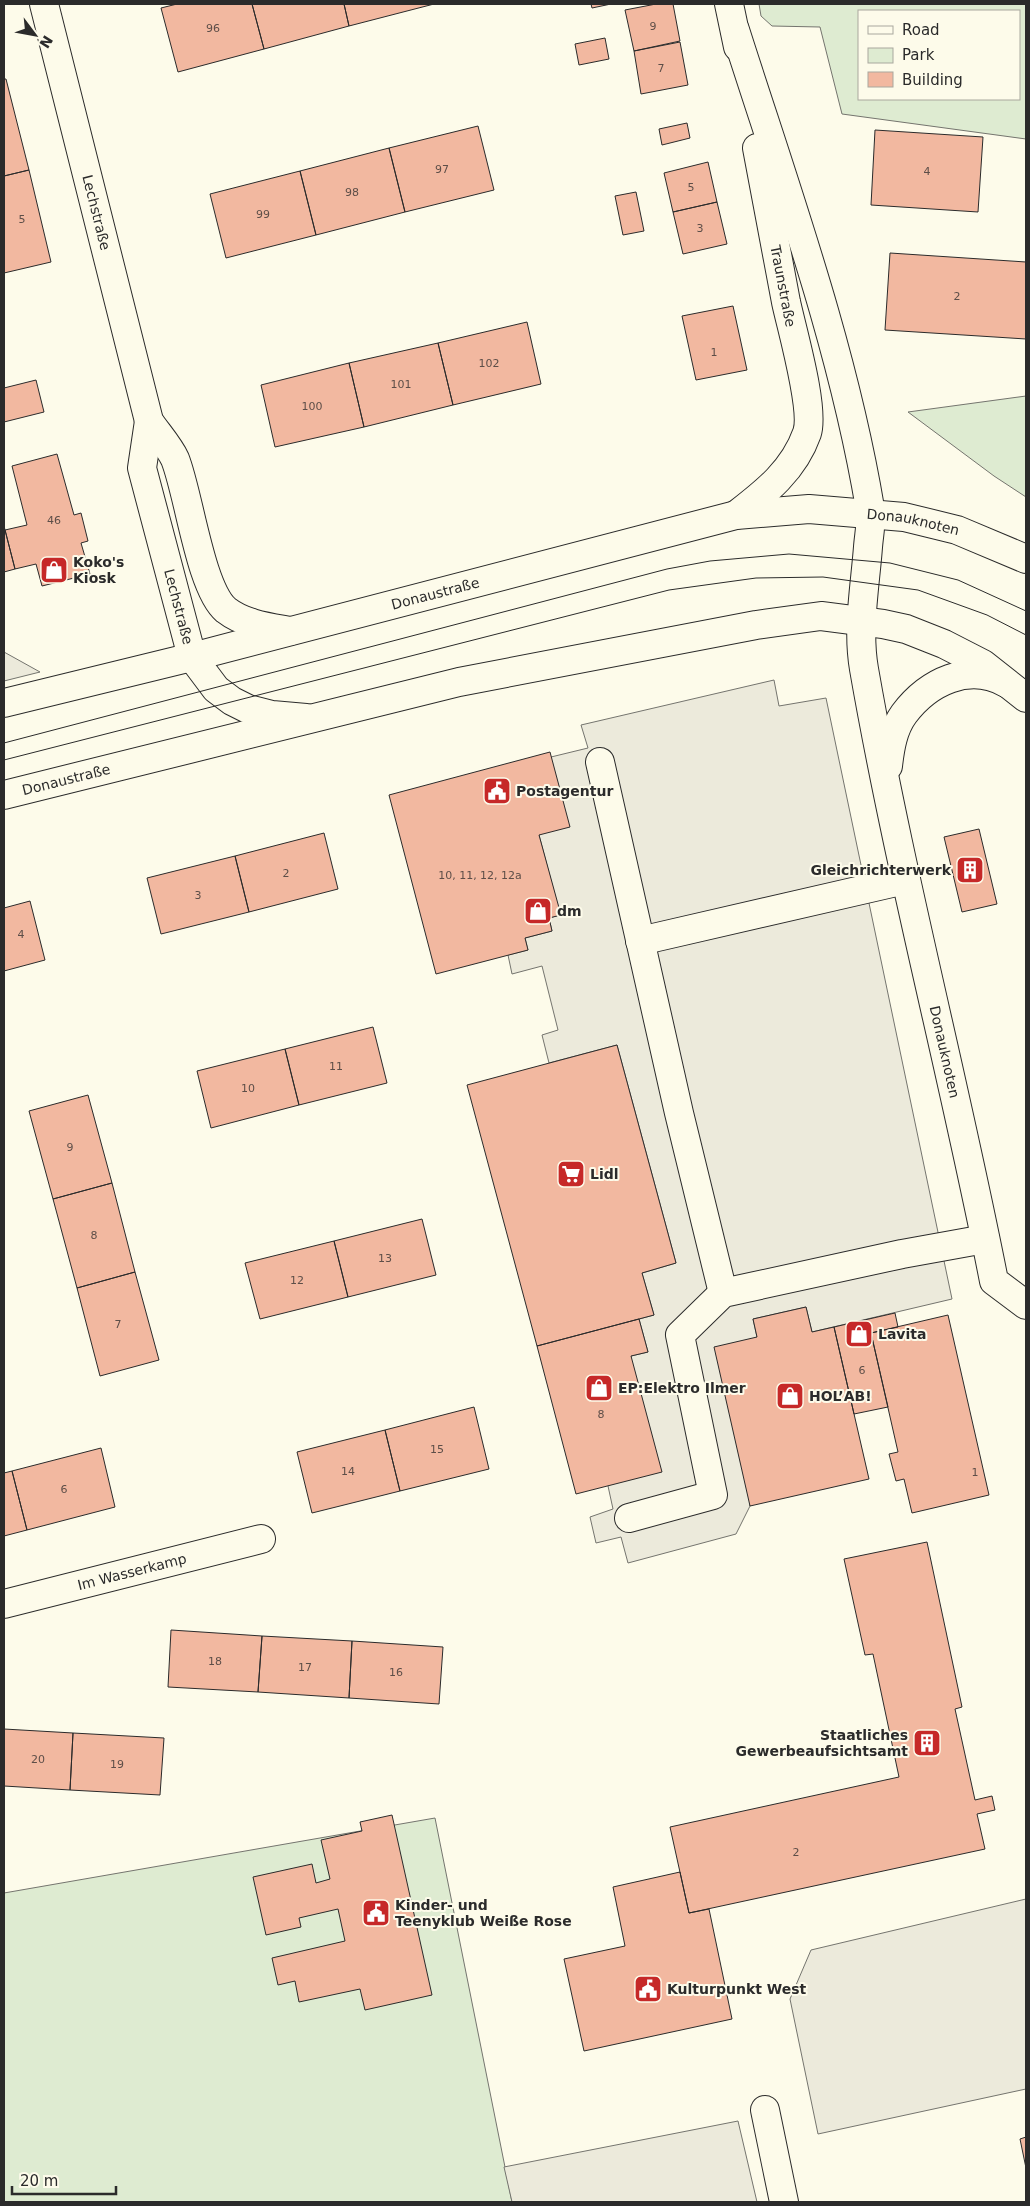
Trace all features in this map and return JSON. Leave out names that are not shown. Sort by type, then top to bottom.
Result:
[{"type":"street","name":"Lechstraße","points":[[44,4],[149,421],[174,458],[209,585],[225,609],[244,620],[260,626],[290,631]]},
{"type":"street","name":"Traunstraße","points":[[729,4],[786,301],[809,409],[808,431],[798,454],[784,475],[736,515]]},
{"type":"street","name":"Traunstraße","points":[[735,30],[816,284],[862,462],[871,514]]},
{"type":"street","name":"Lechstraße","points":[[149,421],[142,468],[192,657],[216,689],[232,701],[248,709],[272,715],[308,718]]},
{"type":"street","name":"Donaustraße","points":[[4,703],[192,657],[736,515],[809,509],[871,514]]},
{"type":"street","name":"Donauknoten","points":[[1026,559],[984,540],[941,525],[904,517],[871,514],[861,620],[863,665],[905,880],[980,1210],[994,1281],[1026,1305]]},
{"type":"street","name":"Donaustraße","points":[[4,795],[308,718],[460,682],[756,624],[821,616],[861,620]]},
{"type":"street","name":"Donauknoten","points":[[861,620],[906,629],[944,644],[983,664],[1019,692]]},
{"type":"street","name":"Donauknoten","points":[[886,782],[890,747],[896,730],[904,715],[917,700],[951,678],[966,674],[981,673],[995,677],[1019,692]]},
{"type":"street","points":[[600,762],[723,1293]]},
{"type":"street","points":[[640,940],[905,880]]},
{"type":"street","points":[[629,1518],[713,1495],[680,1335],[723,1293],[902,1254],[985,1239]]},
{"type":"street","name":"Im Wasserkamp","points":[[4,1604],[261,1540]]},
{"type":"street","points":[[766,2110],[784,2202]]},
{"type":"green space","points":[[759,4],[1026,4],[1026,139],[842,114],[820,27],[772,26],[761,16]]},
{"type":"green space","points":[[1026,396],[1026,497],[994,476],[908,412]]},
{"type":"green space","points":[[435,1818],[512,2202],[4,2202],[4,1893]]},
{"type":"shaded area","points":[[4,652],[40,672],[4,681]]},
{"type":"shaded area","points":[[774,680],[779,706],[826,698],[952,1299],[812,1332],[806,1307],[753,1319],[757,1337],[750,1506],[736,1534],[628,1563],[621,1537],[596,1543],[590,1517],[613,1509],[608,1486],[631,1356],[648,1352],[639,1319],[654,1315],[642,1273],[676,1263],[617,1045],[549,1063],[542,1035],[558,1030],[542,966],[512,974],[508,955],[528,950],[525,938],[552,931],[549,918],[560,915],[539,835],[551,757],[588,748],[581,725]]},
{"type":"shaded area","points":[[1026,1899],[1026,2089],[818,2134],[790,1999],[811,1950]]},
{"type":"shaded area","points":[[738,2121],[757,2202],[512,2202],[504,2167]]},
{"type":"building","points":[[177,4],[252,4],[264,49],[178,72],[161,8]]},
{"type":"building","points":[[252,4],[344,4],[349,26],[264,49]]},
{"type":"building","points":[[344,4],[434,4],[349,26]]},
{"type":"building","points":[[591,4],[611,4],[592,8]]},
{"type":"building","points":[[656,4],[673,4],[680,41],[634,51],[625,10]]},
{"type":"building","points":[[605,38],[609,59],[579,65],[575,44]]},
{"type":"building","points":[[680,42],[688,85],[641,94],[634,51]]},
{"type":"building","points":[[4,79],[6,79],[29,170],[4,176]]},
{"type":"building","points":[[687,123],[690,138],[662,145],[659,129]]},
{"type":"building","points":[[478,126],[494,190],[405,212],[389,148]]},
{"type":"building","points":[[875,130],[983,137],[978,212],[871,205]]},
{"type":"building","points":[[389,148],[405,212],[316,235],[300,171]]},
{"type":"building","points":[[708,162],[717,202],[673,212],[664,173]]},
{"type":"building","points":[[29,170],[51,262],[4,273],[4,176]]},
{"type":"building","points":[[300,171],[316,235],[226,258],[210,194]]},
{"type":"building","points":[[636,192],[644,231],[623,235],[615,196]]},
{"type":"building","points":[[717,202],[727,244],[683,254],[673,212]]},
{"type":"building","points":[[890,253],[1026,262],[1026,339],[885,330]]},
{"type":"building","points":[[733,306],[747,370],[696,380],[682,316]]},
{"type":"building","points":[[527,322],[541,384],[453,405],[438,343]]},
{"type":"building","points":[[438,343],[453,405],[364,427],[349,363]]},
{"type":"building","points":[[349,363],[364,427],[275,447],[261,385]]},
{"type":"building","points":[[36,380],[44,412],[4,422],[4,388]]},
{"type":"building","points":[[57,454],[74,515],[81,513],[88,541],[81,543],[90,574],[42,586],[36,564],[15,569],[5,530],[27,525],[12,466]]},
{"type":"building","points":[[4,526],[15,569],[4,572]]},
{"type":"building","points":[[550,752],[570,827],[539,835],[561,915],[549,918],[552,931],[525,938],[528,950],[436,974],[389,795]]},
{"type":"building","name":"Gleichrichterwerk","points":[[979,829],[997,904],[962,912],[944,837]]},
{"type":"building","points":[[324,833],[338,889],[249,912],[235,856]]},
{"type":"building","points":[[235,856],[249,912],[161,934],[147,878]]},
{"type":"building","points":[[30,901],[45,960],[4,971],[4,908]]},
{"type":"building","points":[[373,1027],[387,1083],[299,1105],[285,1049]]},
{"type":"building","name":"Lidl","points":[[617,1045],[676,1263],[642,1273],[654,1315],[537,1346],[467,1085]]},
{"type":"building","points":[[285,1049],[299,1105],[211,1128],[197,1071]]},
{"type":"building","points":[[88,1095],[112,1183],[53,1199],[29,1111]]},
{"type":"building","points":[[112,1183],[135,1272],[77,1288],[53,1199]]},
{"type":"building","points":[[422,1219],[436,1275],[348,1297],[334,1241]]},
{"type":"building","points":[[334,1241],[348,1297],[260,1319],[245,1263]]},
{"type":"building","points":[[135,1272],[159,1360],[100,1376],[77,1288]]},
{"type":"building","points":[[806,1307],[812,1332],[834,1327],[869,1479],[750,1506],[714,1347],[757,1337],[753,1319]]},
{"type":"building","points":[[895,1313],[898,1327],[871,1333],[888,1407],[854,1414],[834,1327]]},
{"type":"building","points":[[948,1315],[989,1495],[912,1513],[904,1479],[896,1481],[889,1454],[898,1452],[871,1333]]},
{"type":"building","points":[[639,1319],[648,1352],[631,1356],[662,1472],[576,1494],[537,1346]]},
{"type":"building","points":[[474,1407],[489,1469],[400,1491],[385,1430]]},
{"type":"building","points":[[385,1430],[400,1491],[312,1513],[297,1452]]},
{"type":"building","points":[[101,1448],[115,1507],[27,1530],[12,1471]]},
{"type":"building","points":[[12,1471],[27,1530],[4,1536],[4,1473]]},
{"type":"building","name":"Staatliches Gewerbeaufsichtsamt","points":[[927,1542],[962,1707],[955,1709],[975,1800],[992,1796],[995,1810],[977,1814],[985,1849],[689,1913],[670,1827],[899,1777],[873,1654],[865,1655],[844,1559]]},
{"type":"building","points":[[171,1630],[262,1636],[258,1692],[168,1687]]},
{"type":"building","points":[[262,1636],[352,1641],[349,1698],[258,1692]]},
{"type":"building","points":[[352,1641],[443,1647],[439,1704],[349,1698]]},
{"type":"building","points":[[4,1729],[73,1733],[70,1790],[4,1786]]},
{"type":"building","points":[[73,1733],[164,1738],[160,1795],[70,1790]]},
{"type":"building","name":"Kinder- und Teenyklub Weiße Rose","points":[[392,1815],[432,1995],[365,2010],[360,1989],[299,2002],[295,1981],[278,1985],[272,1958],[345,1941],[338,1909],[299,1918],[301,1927],[266,1935],[253,1877],[312,1864],[316,1883],[330,1879],[321,1840],[362,1831],[360,1822]]},
{"type":"building","name":"Kulturpunkt West","points":[[680,1872],[689,1913],[709,1909],[732,2019],[584,2051],[564,1959],[625,1946],[613,1887]]},
{"type":"building","points":[[1026,2137],[1026,2168],[1020,2139]]},
{"type":"tram line","points":[[4,743],[667,569],[710,561],[789,554],[890,563],[958,580],[1026,611]]},
{"type":"tram line","points":[[4,760],[669,590],[756,578],[823,577],[918,590],[987,615],[1026,635]]},
{"type":"place","name":"Koko's Kiosk","points":[[54,570]]},
{"type":"place","name":"Postagentur","points":[[497,791]]},
{"type":"place","name":"Gleichrichterwerk","points":[[970,870]]},
{"type":"place","name":"dm","points":[[538,911]]},
{"type":"place","name":"Lidl","points":[[571,1174]]},
{"type":"place","name":"Lavita","points":[[859,1334]]},
{"type":"place","name":"EP:Elektro Ilmer","points":[[599,1388]]},
{"type":"place","name":"HOL’AB!","points":[[790,1396]]},
{"type":"place","name":"Staatliches Gewerbeaufsichtsamt","points":[[927,1743]]},
{"type":"place","name":"Kinder- und Teenyklub Weiße Rose","points":[[376,1913]]},
{"type":"place","name":"Kulturpunkt West","points":[[648,1989]]}]
